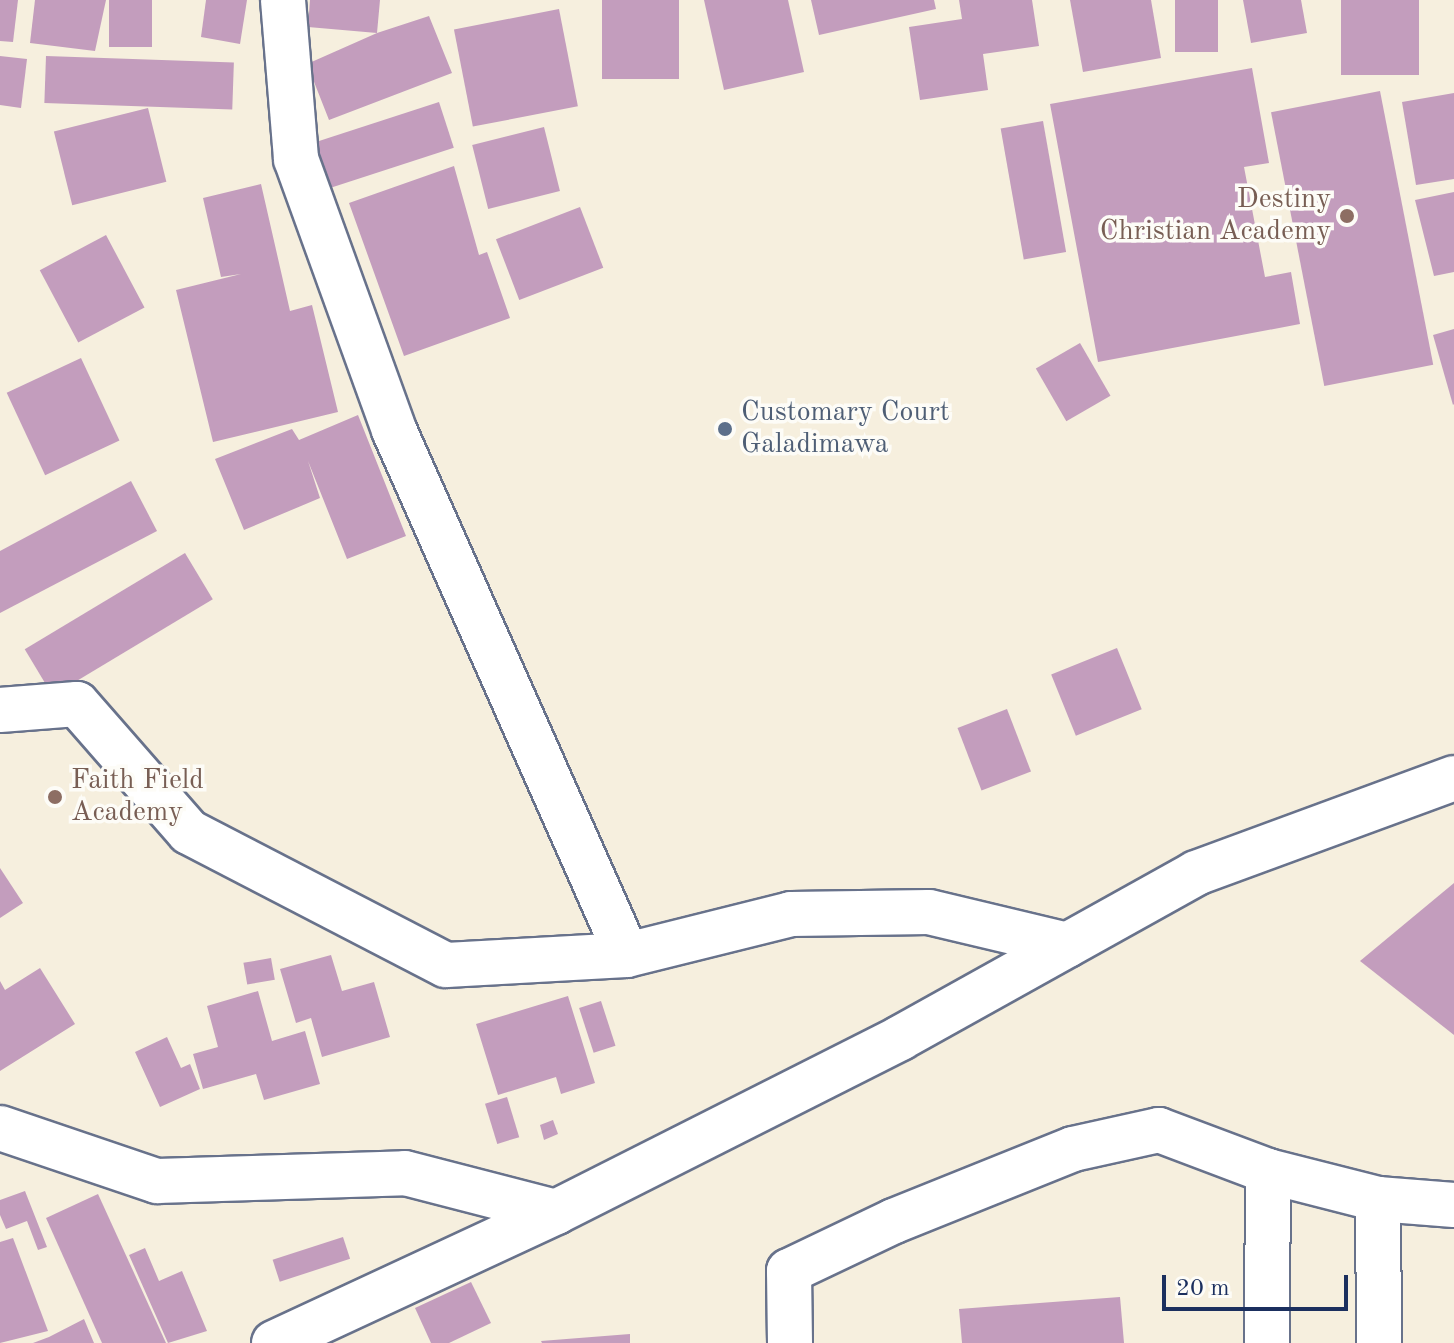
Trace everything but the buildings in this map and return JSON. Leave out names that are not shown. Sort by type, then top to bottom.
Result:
[{"type":"street","points":[[283,0],[296,159],[312,204],[394,430],[627,955]]},
{"type":"street","points":[[0,710],[77,704],[189,832],[446,965],[627,955],[807,914],[929,912],[1067,945]]},
{"type":"street","points":[[274,1343],[556,1212],[900,1038],[1196,873],[1454,778]]},
{"type":"street","points":[[0,1128],[157,1181],[405,1173],[556,1212]]},
{"type":"street","points":[[790,1343],[789,1271],[894,1221],[1073,1149],[1159,1130],[1268,1171],[1378,1199],[1454,1205]]},
{"type":"street","points":[[1267,1343],[1268,1171]]},
{"type":"street","points":[[1378,1199],[1379,1343]]},
{"type":"place","name":"Destiny Christian Academy","points":[[1347,216]]},
{"type":"place","name":"Customary Court Galadimawa","points":[[725,429]]},
{"type":"place","name":"Faith Field Academy","points":[[55,797]]}]
